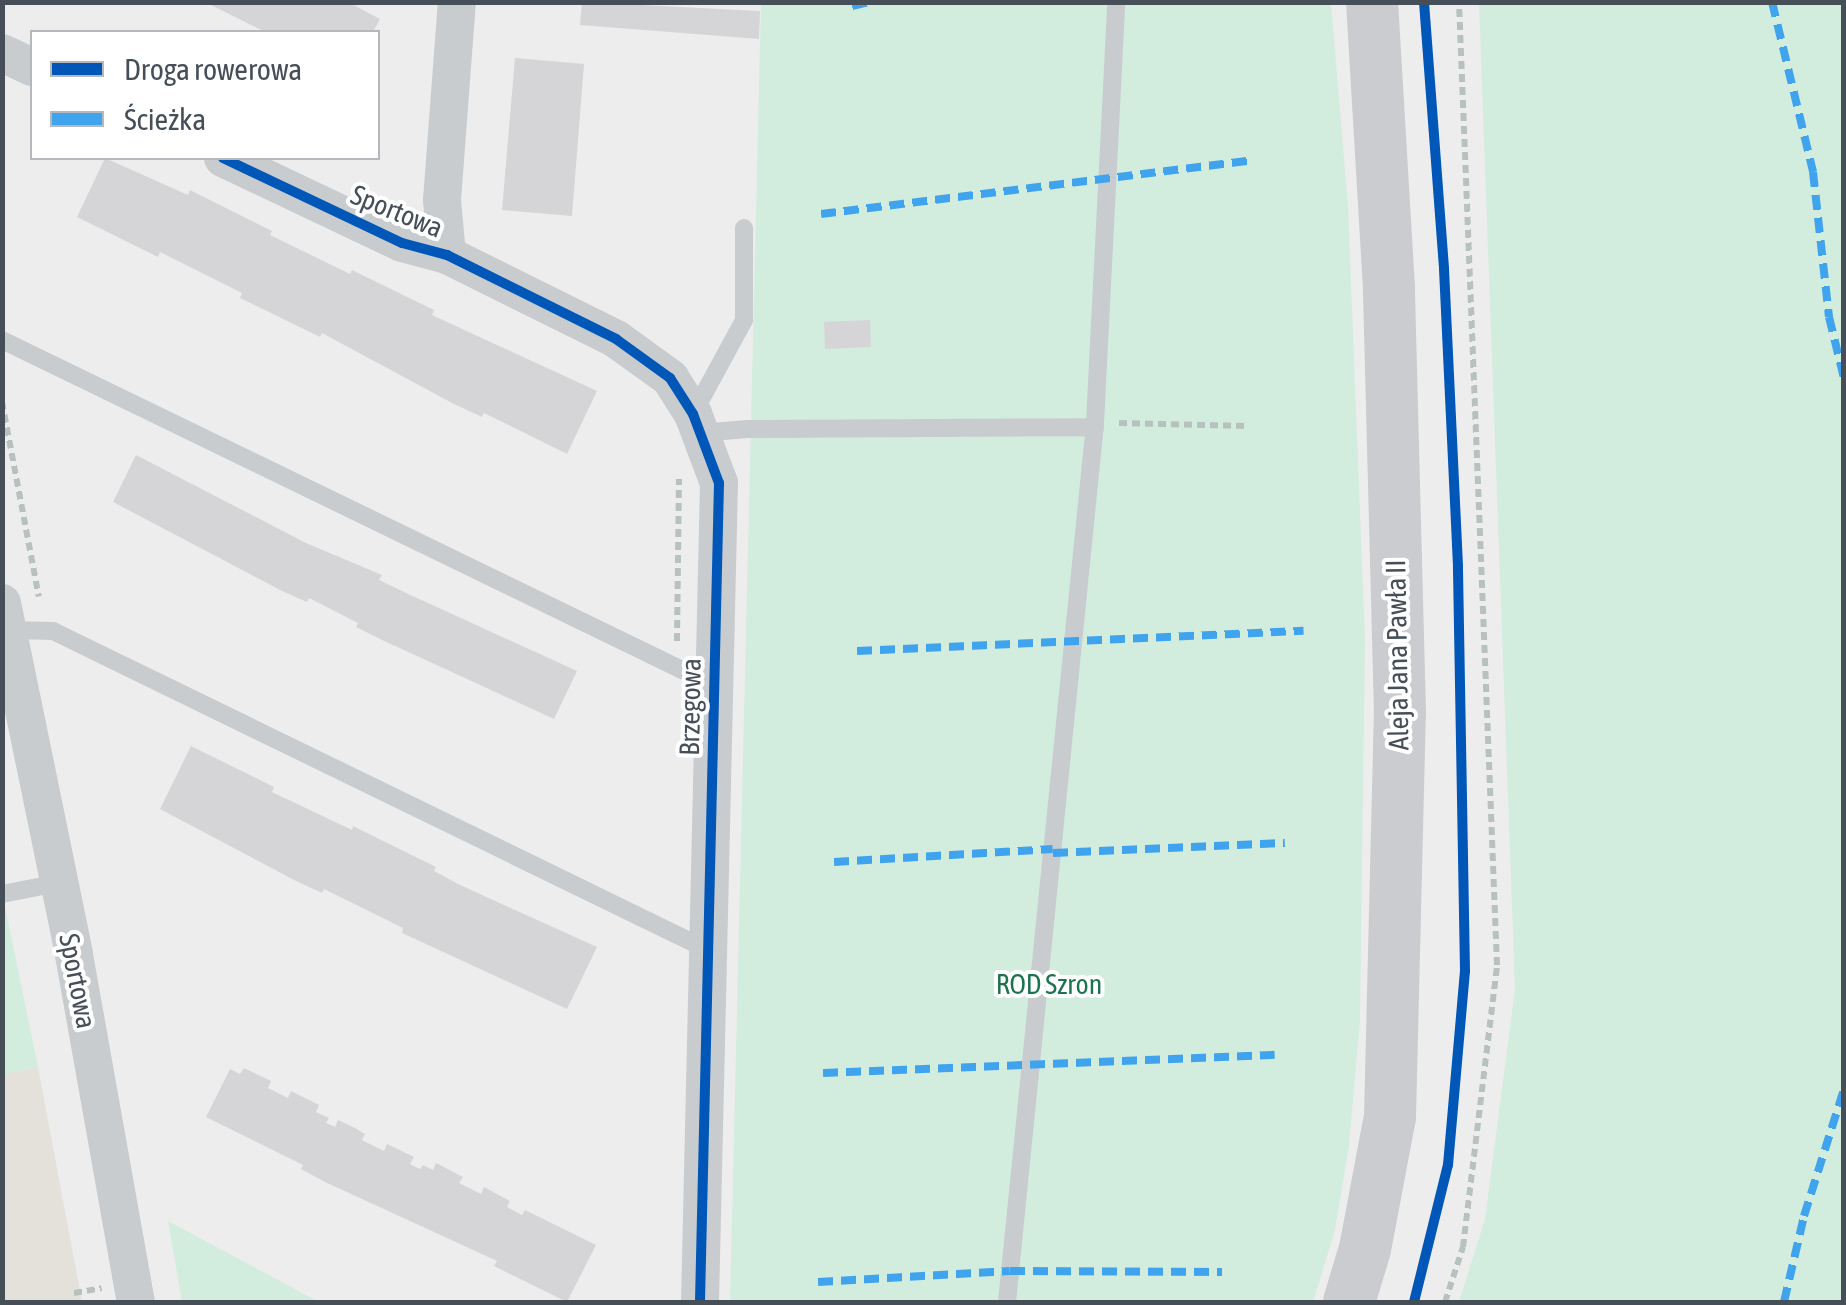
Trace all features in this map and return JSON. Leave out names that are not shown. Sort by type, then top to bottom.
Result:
[{"type":"street","name":"Aleja Jana Pawła II","points":[[1349,1302],[1365,1249],[1390,1118],[1400,713],[1389,288],[1372,2]]},
{"type":"street","points":[[447,255],[442,200],[454,4]]},
{"type":"street","points":[[2,52],[30,66]]},
{"type":"street","name":"Sportowa","points":[[227,160],[402,243],[447,255]]},
{"type":"street","name":"Brzegowa","points":[[447,255],[616,339],[670,378],[696,424],[719,483],[700,1302]]},
{"type":"street","name":"Sportowa","points":[[5,616],[136,1302]]},
{"type":"lane","points":[[1007,1302],[1095,425],[1116,2]]},
{"type":"lane","points":[[744,228],[744,320],[696,424],[1095,425]]},
{"type":"lane","points":[[2,340],[713,685]]},
{"type":"lane","points":[[5,616],[53,631],[708,950]]},
{"type":"lane","points":[[2,894],[58,883]]},
{"type":"path","points":[[1446,1302],[1463,1247],[1497,964],[1459,2]]},
{"type":"path","points":[[1095,425],[1248,426]]},
{"type":"shaded area","points":[[38,1067],[82,1302],[3,1302],[3,1074]]},
{"type":"green space","name":"ROD Szron","points":[[761,3],[1331,3],[1348,206],[1365,640],[1360,1019],[1349,1145],[1335,1230],[1313,1302],[730,1302]]},
{"type":"green space","points":[[1479,3],[1843,3],[1843,1302],[1459,1302],[1485,1219],[1515,989]]},
{"type":"green space","points":[[2,892],[38,1067],[3,1074],[2,1074]]},
{"type":"green space","points":[[168,1221],[319,1302],[182,1302]]},
{"type":"building","points":[[205,2],[348,2],[380,19],[374,30],[261,30]]},
{"type":"building","points":[[582,2],[760,11],[759,39],[580,25]]},
{"type":"building","points":[[515,58],[584,64],[572,216],[502,210]]},
{"type":"building","points":[[104,160],[109,160],[188,195],[190,190],[272,231],[270,235],[350,274],[352,270],[434,310],[432,315],[597,391],[567,454],[484,413],[482,417],[454,404],[322,333],[320,337],[240,298],[242,293],[160,252],[158,257],[77,217]]},
{"type":"building","points":[[870,320],[871,347],[825,349],[824,322]]},
{"type":"building","points":[[136,455],[306,543],[382,575],[379,580],[577,671],[554,719],[380,639],[309,598],[307,602],[282,591],[113,502]]},
{"type":"building","points":[[191,746],[274,787],[272,792],[352,830],[353,826],[436,867],[434,871],[460,885],[597,947],[567,1009],[402,933],[403,928],[324,889],[322,893],[294,880],[160,809]]},
{"type":"building","points":[[244,1068],[271,1081],[268,1088],[288,1098],[291,1091],[319,1105],[316,1112],[329,1118],[326,1123],[335,1127],[338,1120],[353,1127],[365,1134],[362,1140],[384,1151],[387,1144],[414,1157],[410,1164],[420,1169],[423,1165],[433,1170],[436,1163],[463,1177],[459,1183],[481,1194],[484,1187],[510,1201],[507,1207],[522,1215],[525,1210],[596,1245],[567,1302],[494,1266],[497,1261],[325,1182],[301,1169],[303,1165],[206,1117],[230,1069],[240,1074]]},
{"type":"marked path","points":[[852,6],[869,2]]},
{"type":"marked path","points":[[1772,2],[1813,172],[1829,317],[1844,378]]},
{"type":"marked path","points":[[821,214],[1253,160]]},
{"type":"marked path","points":[[857,651],[1304,631]]},
{"type":"marked path","points":[[1053,853],[1285,843]]},
{"type":"marked path","points":[[834,862],[1053,849]]},
{"type":"marked path","points":[[823,1073],[1275,1055]]},
{"type":"marked path","points":[[1784,1302],[1804,1216],[1844,1089]]},
{"type":"marked path","points":[[818,1282],[1010,1271],[1222,1272]]},
{"type":"cycle path","points":[[1414,1302],[1448,1165],[1465,971],[1458,566],[1444,268],[1424,2]]},
{"type":"cycle path","points":[[227,160],[402,243],[447,255],[616,339],[670,378],[693,414],[719,483],[700,1302]]}]
